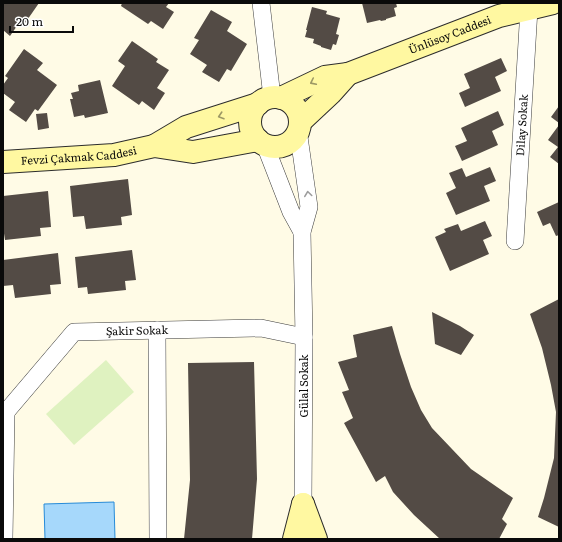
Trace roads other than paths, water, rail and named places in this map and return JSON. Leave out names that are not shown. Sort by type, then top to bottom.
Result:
[{"type":"street","points":[[261,3],[270,100]]},
{"type":"street","name":"Ünlüsoy Caddesi","points":[[270,100],[324,77],[348,74],[498,10],[529,9],[553,3]]},
{"type":"street","name":"Dilay Sokak","points":[[515,241],[529,9]]},
{"type":"street","name":"Ünlüsoy Caddesi","points":[[299,126],[348,74]]},
{"type":"street","points":[[270,100],[288,101],[294,106],[298,114],[299,126],[295,137],[289,143],[273,147],[262,143],[253,134],[250,126],[250,118],[253,110],[270,100]]},
{"type":"street","name":"Fevzi Çakmak Caddesi","points":[[3,162],[114,155],[154,146],[186,127],[270,100]]},
{"type":"street","name":"Gülal Sokak","points":[[294,539],[303,504],[304,337],[302,232],[310,207],[299,126]]},
{"type":"street","name":"Fevzi Çakmak Caddesi","points":[[154,146],[193,152],[262,143]]},
{"type":"street","name":"Gülal Sokak","points":[[262,143],[291,212],[302,232]]},
{"type":"street","name":"Şakir Sokak","points":[[4,412],[74,332],[261,328],[304,337]]},
{"type":"street","points":[[157,330],[158,539]]},
{"type":"street","points":[[4,412],[4,539]]},
{"type":"street","points":[[303,504],[316,539]]},
{"type":"water","points":[[114,502],[115,539],[45,539],[44,504]]}]
